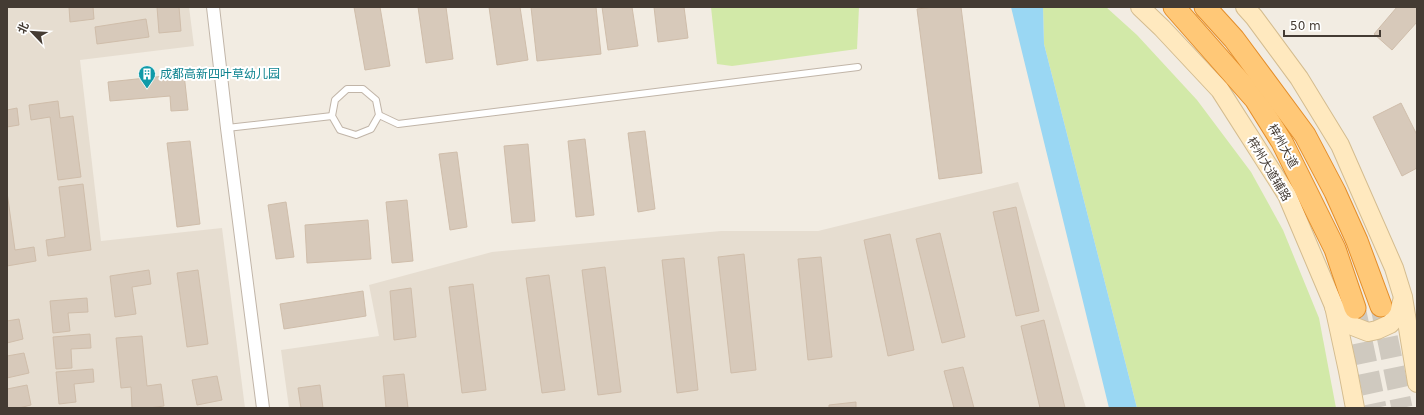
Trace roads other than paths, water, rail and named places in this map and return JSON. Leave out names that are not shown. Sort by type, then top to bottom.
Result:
[{"type":"highway","name":"梓州大道","points":[[1174,7],[1255,99],[1282,142],[1335,249],[1355,308]]},
{"type":"highway","name":"梓州大道","points":[[1205,7],[1234,38],[1305,135],[1335,192],[1357,240],[1381,306]]},
{"type":"main road","name":"梓州大道辅路","points":[[1140,7],[1162,28],[1220,90],[1287,195],[1334,306],[1355,408]]},
{"type":"main road","points":[[1245,7],[1254,16],[1299,78],[1340,145],[1394,268],[1404,297],[1417,383]]},
{"type":"main road","points":[[1334,306],[1350,325],[1368,332],[1390,324],[1398,315],[1404,297]]},
{"type":"street","points":[[213,7],[263,408]]},
{"type":"lane","points":[[379,115],[398,124],[858,67]]},
{"type":"lane","points":[[347,89],[363,89],[376,100],[379,115],[371,130],[356,135],[340,130],[332,116],[335,100],[347,89]]},
{"type":"lane","points":[[227,128],[332,116]]},
{"type":"water","points":[[1011,7],[1043,7],[1044,44],[1137,408],[1109,408]]},
{"type":"tunnel","points":[[1381,307],[1402,408]]},
{"type":"tunnel","points":[[1356,312],[1376,408]]},
{"type":"place","name":"成都高新四叶草幼儿园","points":[[147,89]]}]
